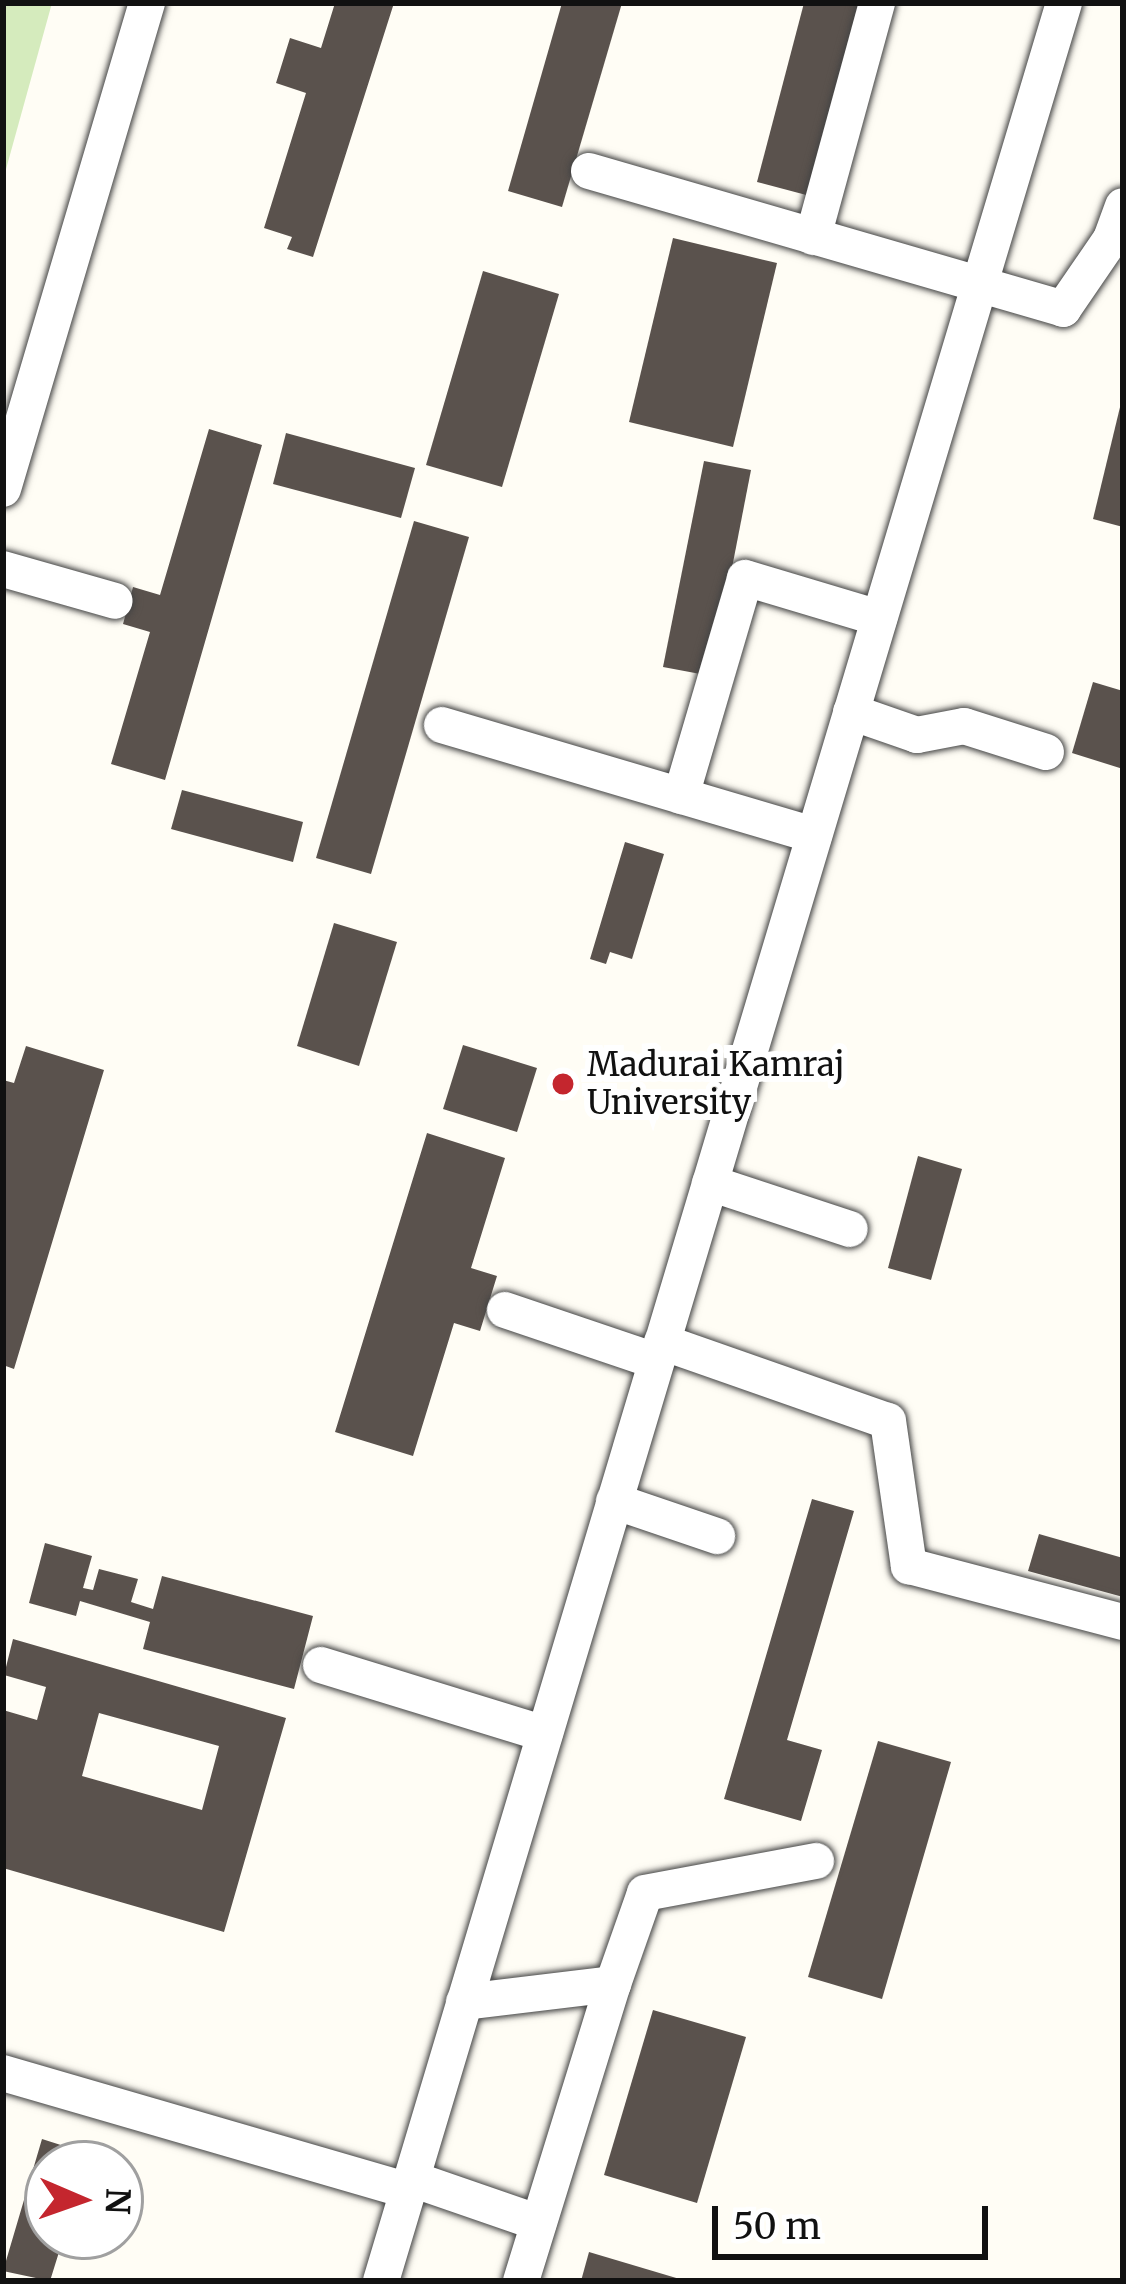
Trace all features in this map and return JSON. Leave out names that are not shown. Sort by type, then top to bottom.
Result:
[{"type":"lane","points":[[3,489],[147,3]]},
{"type":"lane","points":[[813,237],[877,3]]},
{"type":"lane","points":[[381,2281],[1064,3]]},
{"type":"lane","points":[[589,171],[1063,309],[1119,226]]},
{"type":"lane","points":[[3,569],[115,601]]},
{"type":"lane","points":[[681,796],[745,578],[879,618]]},
{"type":"lane","points":[[851,712],[916,735],[964,726],[1046,752]]},
{"type":"lane","points":[[442,725],[814,835]]},
{"type":"lane","points":[[710,1184],[850,1229]]},
{"type":"lane","points":[[505,1310],[888,1421],[909,1566],[1123,1622]]},
{"type":"lane","points":[[614,1501],[717,1536]]},
{"type":"lane","points":[[321,1665],[545,1734]]},
{"type":"lane","points":[[521,2281],[645,1893],[817,1861]]},
{"type":"lane","points":[[464,2002],[613,1984]]},
{"type":"lane","points":[[3,2073],[539,2223]]},
{"type":"green space","points":[[3,3],[52,3],[3,180]]},
{"type":"building","points":[[335,3],[394,3],[313,257],[287,249],[292,237],[264,228],[306,93],[276,83],[290,38],[321,48]]},
{"type":"building","points":[[562,3],[622,3],[562,207],[508,191]]},
{"type":"building","points":[[804,3],[860,3],[810,196],[757,182]]},
{"type":"building","points":[[673,238],[777,263],[733,447],[629,422]]},
{"type":"building","points":[[483,271],[559,294],[502,487],[426,465]]},
{"type":"building","points":[[1123,404],[1123,527],[1093,519]]},
{"type":"building","points":[[209,429],[262,445],[165,780],[111,764],[150,632],[123,624],[133,587],[160,595]]},
{"type":"building","points":[[286,433],[415,468],[401,518],[273,484]]},
{"type":"building","points":[[704,461],[751,470],[711,676],[663,667]]},
{"type":"building","points":[[414,521],[469,537],[371,874],[316,858]]},
{"type":"building","points":[[1093,682],[1123,691],[1123,769],[1072,753]]},
{"type":"building","points":[[182,790],[303,822],[293,862],[171,829]]},
{"type":"building","points":[[625,842],[664,854],[632,959],[610,952],[606,964],[590,959]]},
{"type":"building","points":[[334,923],[397,942],[359,1066],[297,1046]]},
{"type":"building","points":[[463,1045],[537,1068],[517,1132],[443,1109]]},
{"type":"building","points":[[26,1046],[104,1070],[14,1369],[3,1365],[3,1080],[14,1083]]},
{"type":"building","points":[[427,1133],[505,1158],[471,1268],[497,1276],[480,1331],[454,1323],[413,1456],[335,1432]]},
{"type":"building","points":[[918,1156],[962,1169],[931,1280],[888,1268]]},
{"type":"building","points":[[812,1499],[854,1511],[787,1740],[822,1750],[801,1821],[724,1799]]},
{"type":"building","points":[[1039,1534],[1123,1558],[1123,1597],[1028,1571]]},
{"type":"building","points":[[45,1543],[92,1556],[83,1588],[93,1590],[99,1569],[138,1579],[131,1602],[153,1609],[162,1576],[313,1616],[294,1689],[143,1649],[150,1622],[80,1601],[76,1616],[29,1603]]},
{"type":"building","points":[[13,1639],[286,1718],[224,1932],[3,1868],[3,1710],[37,1720],[46,1687],[4,1675]],"holes":[[[99,1713],[219,1746],[202,1810],[82,1776]]]},
{"type":"building","points":[[878,1741],[951,1762],[882,1999],[808,1977]]},
{"type":"building","points":[[653,2010],[746,2037],[697,2203],[604,2175]]},
{"type":"building","points":[[24,2200],[24,2260],[57,2260],[50,2281],[3,2271]]},
{"type":"building","points":[[589,2252],[683,2280],[581,2281]]},
{"type":"place","name":"Madurai Kamraj University","points":[[563,1084]]}]
